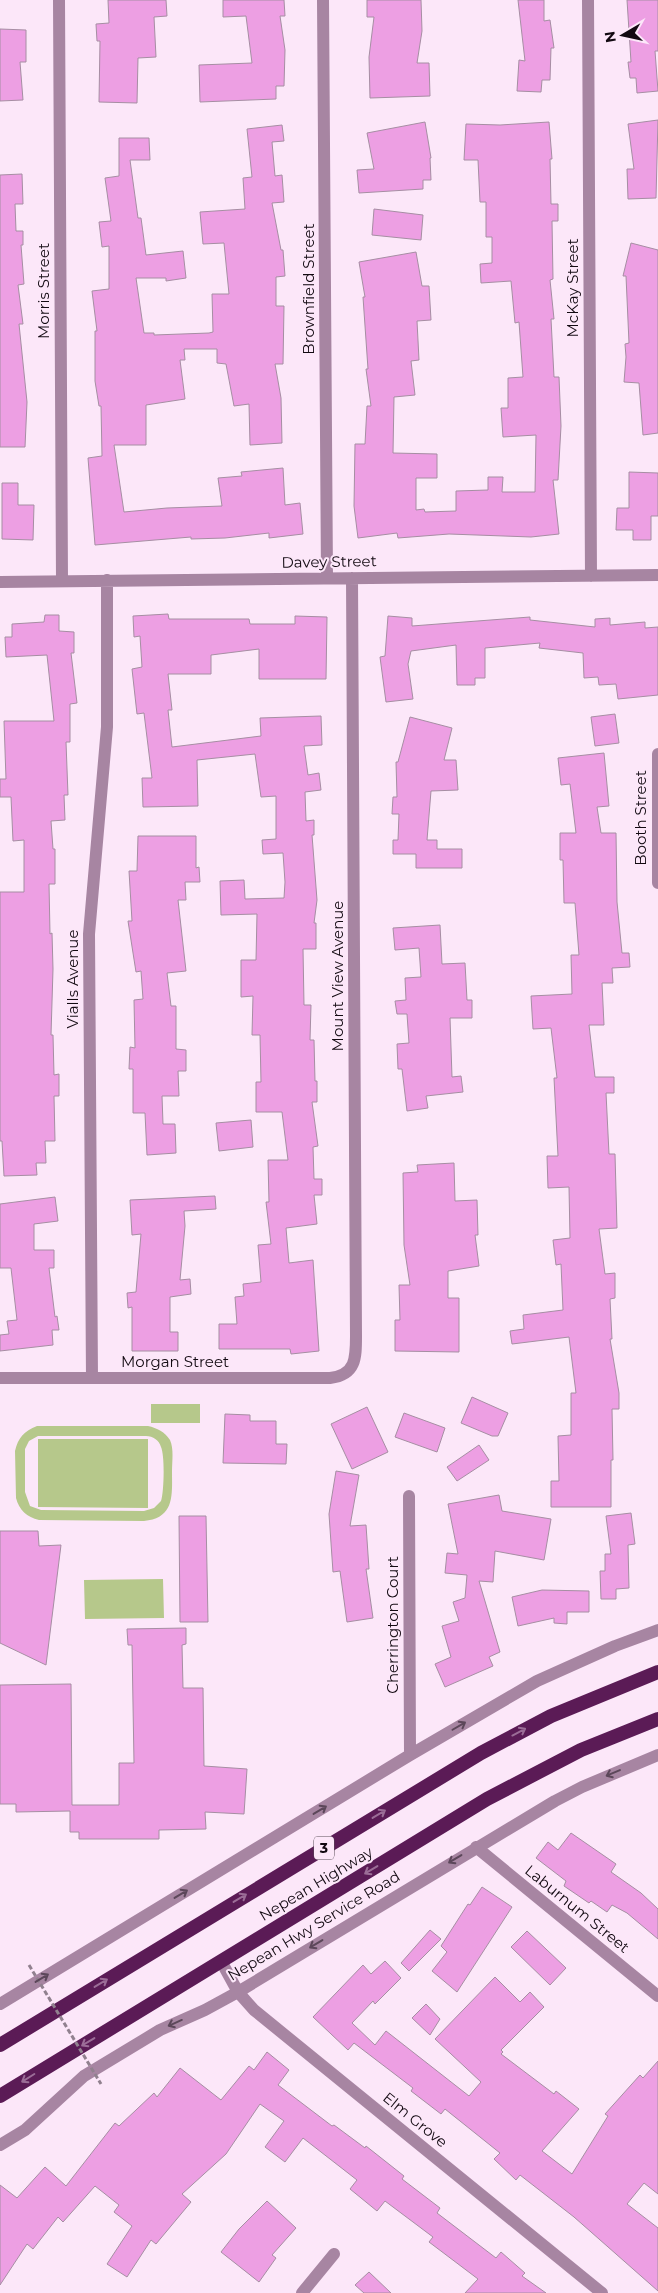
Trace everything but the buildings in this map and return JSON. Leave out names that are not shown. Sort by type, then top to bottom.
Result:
[{"type":"highway","name":"Nepean Highway","points":[[0,2044],[480,1753],[551,1716],[658,1672]]},
{"type":"highway","name":"Nepean Highway","points":[[0,2096],[526,1778],[581,1750],[658,1719]]},
{"type":"street","name":"Morris Street","points":[[59,0],[62,581]]},
{"type":"street","name":"Brownfield Street","points":[[323,0],[327,578]]},
{"type":"street","name":"McKay Street","points":[[588,0],[591,576]]},
{"type":"street","name":"Davey Street","points":[[0,582],[658,575]]},
{"type":"street","name":"Mount View Avenue","points":[[348,1372],[355,1360],[356,1336],[352,578]]},
{"type":"street","name":"Vialls Avenue","points":[[92,1378],[88,934],[107,726],[107,580]]},
{"type":"street","name":"Booth Street","points":[[658,754],[658,883]]},
{"type":"street","name":"Morgan Street","points":[[0,1378],[330,1378],[338,1377],[348,1372]]},
{"type":"street","name":"Cherrington Court","points":[[409,1496],[410,1755]]},
{"type":"street","points":[[0,2004],[410,1755],[537,1681],[615,1646],[658,1630]]},
{"type":"street","name":"Nepean Hwy Service Road","points":[[0,2145],[25,2130],[84,2076],[160,2030],[205,2010],[238,1992],[476,1847],[582,1787],[658,1755]]},
{"type":"street","name":"Laburnum Street","points":[[476,1847],[658,1996]]},
{"type":"street","name":"Elm Grove","points":[[221,1961],[238,1992],[254,2010],[602,2293]]},
{"type":"street","points":[[302,2293],[334,2254]]},
{"type":"path","points":[[29,1965],[101,2084]]},
{"type":"green space","points":[[151,1404],[200,1404],[200,1423],[151,1423]]},
{"type":"green space","points":[[37,1426],[148,1426],[155,1428],[166,1435],[171,1444],[172,1489],[170,1504],[161,1515],[144,1521],[39,1520],[27,1515],[19,1506],[16,1498],[15,1451],[22,1435]],"holes":[[[38,1436],[149,1436],[157,1440],[163,1458],[164,1474],[161,1501],[154,1508],[144,1511],[41,1510],[30,1506],[25,1492],[25,1449],[29,1441]]]},
{"type":"green space","points":[[38,1439],[148,1439],[148,1508],[38,1507]]},
{"type":"green space","points":[[163,1579],[164,1618],[85,1619],[84,1580]]}]
